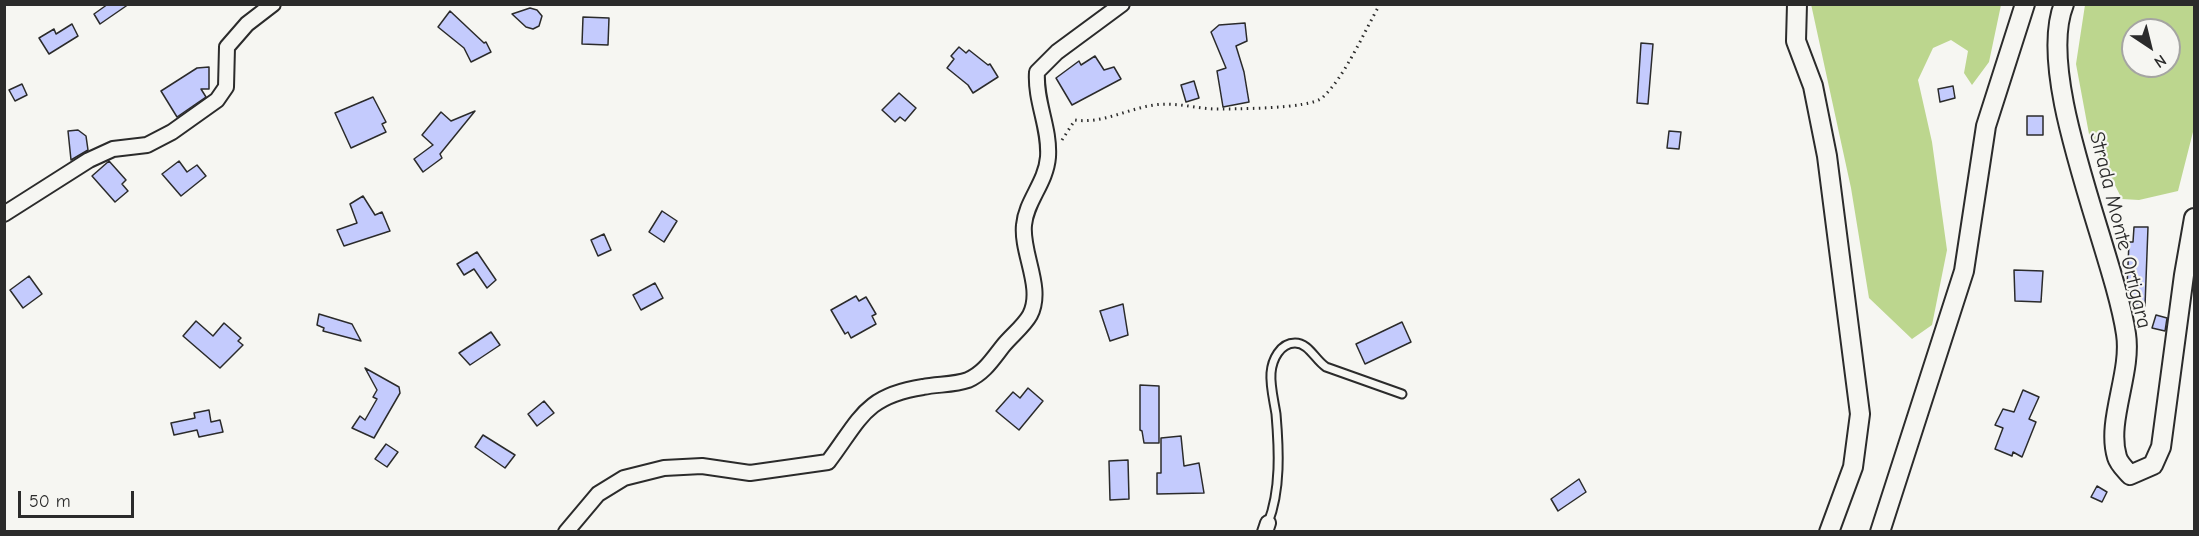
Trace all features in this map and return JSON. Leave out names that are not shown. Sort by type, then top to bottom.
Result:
[{"type":"main road","points":[[1797,4],[1796,41],[1813,86],[1827,156],[1840,272],[1860,414],[1853,467],[1829,531]]},
{"type":"main road","points":[[1880,531],[1964,271],[1986,126],[2025,4]]},
{"type":"main road","name":"Strada Monte Ortigara","points":[[2064,4],[2057,51],[2063,97],[2126,335],[2124,377],[2114,439],[2118,459],[2130,475],[2153,465],[2161,447],[2194,218]]},
{"type":"street","points":[[4,214],[89,160],[113,149],[147,145],[172,132],[218,100],[225,87],[227,47],[247,24],[273,4]]},
{"type":"street","points":[[566,531],[598,494],[624,478],[664,468],[702,466],[750,474],[828,462],[865,409],[879,399],[921,387],[966,381],[983,372],[1030,315],[1034,298],[1024,225],[1030,206],[1043,182],[1048,157],[1046,130],[1036,93],[1037,72],[1057,52],[1122,4]]},
{"type":"lane","points":[[1266,527],[1277,490],[1277,428],[1271,372],[1278,351],[1285,345],[1295,343],[1304,345],[1318,362],[1326,367],[1402,394]]},
{"type":"path","points":[[1048,157],[1074,120],[1089,122],[1155,105],[1192,105],[1211,109],[1298,105],[1320,99],[1340,74],[1380,4]]},
{"type":"green space","points":[[1811,4],[2001,5],[1989,62],[1972,85],[1964,73],[1968,51],[1951,40],[1933,48],[1918,80],[1932,142],[1947,250],[1932,325],[1912,339],[1869,298],[1851,188]]},
{"type":"green space","points":[[2085,5],[2194,5],[2194,128],[2178,191],[2139,200],[2122,199],[2089,134],[2076,64]]},
{"type":"building","points":[[108,4],[129,4],[100,24],[94,14]]},
{"type":"building","points":[[530,8],[537,10],[542,16],[539,26],[533,29],[526,27],[512,14]]},
{"type":"building","points":[[450,11],[484,43],[486,42],[491,52],[471,62],[464,48],[438,27]]},
{"type":"building","points":[[583,17],[609,18],[608,45],[582,44]]},
{"type":"building","points":[[1245,23],[1247,41],[1236,46],[1244,72],[1249,102],[1223,107],[1217,71],[1226,68],[1211,32],[1219,25]]},
{"type":"building","points":[[72,24],[78,36],[49,54],[39,38],[54,29],[56,34]]},
{"type":"building","points":[[1641,43],[1653,44],[1648,104],[1637,103]]},
{"type":"building","points":[[959,47],[966,53],[969,50],[988,65],[990,64],[998,77],[973,93],[968,85],[947,68],[954,59],[951,56]]},
{"type":"building","points":[[1095,56],[1104,70],[1114,67],[1121,79],[1072,105],[1056,78],[1079,61],[1081,65]]},
{"type":"building","points":[[209,67],[209,89],[201,89],[206,97],[177,117],[161,91],[197,68]]},
{"type":"building","points":[[1194,81],[1199,98],[1186,102],[1181,85]]},
{"type":"building","points":[[22,84],[27,95],[15,101],[9,90]]},
{"type":"building","points":[[1953,86],[1955,98],[1940,102],[1938,89]]},
{"type":"building","points":[[899,93],[916,108],[905,121],[900,117],[895,122],[882,110]]},
{"type":"building","points":[[373,97],[386,122],[382,124],[386,132],[351,148],[335,113]]},
{"type":"building","points":[[475,111],[440,154],[442,158],[423,172],[414,159],[433,145],[422,135],[441,112],[451,121]]},
{"type":"building","points":[[2027,116],[2043,116],[2043,135],[2027,135]]},
{"type":"building","points":[[78,130],[86,136],[88,150],[71,160],[68,131]]},
{"type":"building","points":[[1669,131],[1681,132],[1679,149],[1667,148]]},
{"type":"building","points":[[109,161],[126,180],[122,184],[128,191],[115,202],[92,176]]},
{"type":"building","points":[[179,161],[187,172],[197,165],[206,176],[181,196],[162,174]]},
{"type":"building","points":[[363,196],[375,215],[382,212],[390,231],[344,246],[337,230],[357,223],[350,204]]},
{"type":"building","points":[[662,211],[677,221],[664,242],[649,232]]},
{"type":"building","points":[[2134,227],[2148,227],[2145,306],[2131,305],[2131,293],[2127,288],[2129,242],[2133,242]]},
{"type":"building","points":[[604,234],[611,250],[598,256],[591,240]]},
{"type":"building","points":[[477,252],[496,280],[487,288],[474,269],[464,275],[457,264]]},
{"type":"building","points":[[2014,270],[2043,271],[2041,302],[2015,301]]},
{"type":"building","points":[[29,276],[42,294],[23,308],[10,290]]},
{"type":"building","points":[[655,283],[663,298],[641,310],[633,295]]},
{"type":"building","points":[[856,296],[859,301],[866,297],[876,314],[872,316],[876,324],[851,338],[848,332],[845,334],[831,310]]},
{"type":"building","points":[[1123,304],[1128,335],[1110,341],[1100,311]]},
{"type":"building","points":[[319,314],[352,324],[361,341],[323,331],[324,328],[317,325]]},
{"type":"building","points":[[2156,315],[2167,318],[2165,331],[2152,328]]},
{"type":"building","points":[[196,321],[213,336],[224,323],[241,338],[238,341],[243,345],[220,368],[183,336]]},
{"type":"building","points":[[1402,322],[1411,342],[1365,364],[1356,344]]},
{"type":"building","points":[[491,332],[500,345],[470,365],[459,353]]},
{"type":"building","points":[[365,368],[399,387],[400,393],[374,438],[352,428],[360,416],[365,420],[377,399],[373,397],[377,390]]},
{"type":"building","points":[[1140,385],[1159,386],[1159,443],[1144,443],[1140,430]]},
{"type":"building","points":[[1028,388],[1043,401],[1019,430],[996,411],[1013,392],[1020,398]]},
{"type":"building","points":[[2023,390],[2039,397],[2029,419],[2036,422],[2022,457],[2013,452],[2012,456],[1995,449],[2003,428],[1995,425],[2003,409],[2014,412]]},
{"type":"building","points":[[544,401],[554,413],[537,426],[528,414]]},
{"type":"building","points":[[209,410],[211,422],[220,420],[223,432],[199,437],[197,430],[174,435],[171,423],[195,418],[194,413]]},
{"type":"building","points":[[483,435],[515,455],[505,468],[475,447]]},
{"type":"building","points":[[1181,436],[1184,466],[1199,463],[1204,493],[1157,494],[1157,473],[1161,473],[1161,438]]},
{"type":"building","points":[[386,444],[398,452],[387,467],[375,459]]},
{"type":"building","points":[[1128,460],[1129,499],[1110,500],[1109,461]]},
{"type":"building","points":[[1579,479],[1586,492],[1558,511],[1551,499]]},
{"type":"building","points":[[2097,486],[2107,492],[2102,502],[2091,497]]}]
